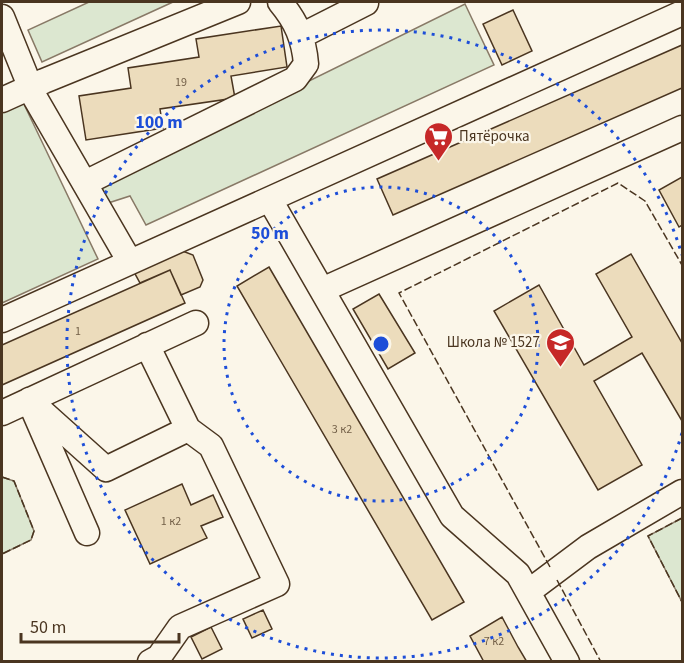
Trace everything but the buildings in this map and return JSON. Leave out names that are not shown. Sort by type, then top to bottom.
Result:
[{"type":"street","points":[[2,100],[238,2]]},
{"type":"street","points":[[85,183],[295,79],[306,64],[305,45],[290,14],[280,2]]},
{"type":"street","points":[[301,36],[366,3]]},
{"type":"street","points":[[2,320],[682,13]]},
{"type":"street","points":[[2,17],[31,87],[130,262]]},
{"type":"street","points":[[322,290],[682,128]]},
{"type":"street","points":[[270,200],[452,516],[518,574],[567,662]]},
{"type":"street","points":[[2,413],[196,323]]},
{"type":"street","points":[[147,345],[188,429],[211,446],[277,584],[180,627],[159,657],[150,662]]},
{"type":"street","points":[[29,400],[106,469],[188,429]]},
{"type":"street","points":[[29,400],[87,533]]},
{"type":"street","points":[[528,592],[582,551],[682,492]]},
{"type":"green space","points":[[89,2],[173,2],[42,62],[28,30]]},
{"type":"green space","points":[[465,4],[494,65],[146,225],[130,196],[105,204],[96,186]]},
{"type":"green space","points":[[21,98],[98,259],[2,303],[2,106]]},
{"type":"green space","points":[[2,477],[14,481],[34,531],[31,540],[2,554]]},
{"type":"green space","points":[[682,518],[682,602],[648,536]]},
{"type":"fence","points":[[550,567],[399,293],[618,183],[645,201],[682,265]]},
{"type":"fence","points":[[2,477],[14,481],[34,531],[31,540],[2,554]]},
{"type":"fence","points":[[682,518],[648,536],[682,602]]},
{"type":"fence","points":[[557,580],[601,662]]},
{"type":"place","name":"Пятёрочка","points":[[438,162]]},
{"type":"place","name":"Школа № 1527","points":[[561,368]]}]
